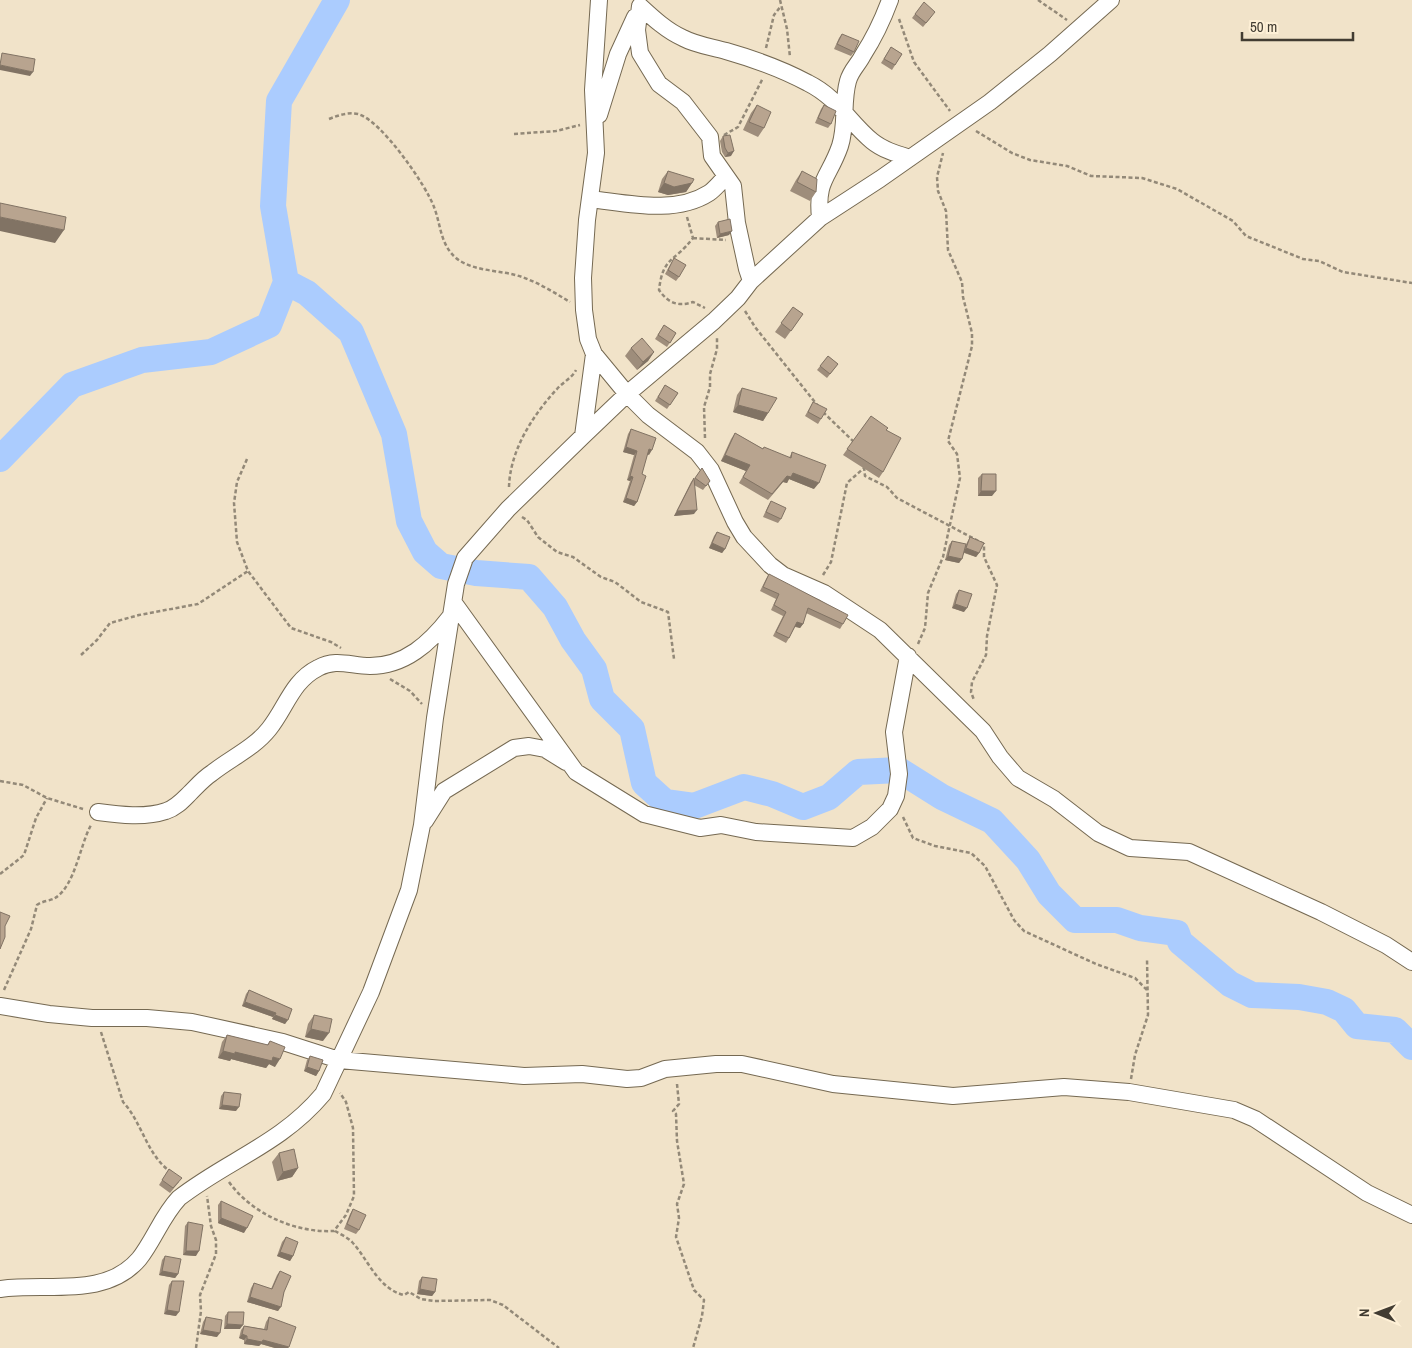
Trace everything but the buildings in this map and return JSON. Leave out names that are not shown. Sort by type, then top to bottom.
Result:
[{"type":"street","points":[[599,0],[593,90],[595,173],[585,246],[584,310],[588,339],[594,354],[648,415],[697,452],[711,470],[735,522],[758,553],[783,574],[812,587],[855,612],[880,630],[983,730],[1000,757],[1018,778],[1054,798],[1113,842],[1130,848],[1189,852],[1321,912],[1386,945],[1412,962]]},
{"type":"street","points":[[0,1289],[19,1286],[87,1285],[106,1282],[118,1277],[140,1258],[171,1206],[190,1190],[284,1132],[322,1094],[371,992],[400,919],[415,866],[435,718],[456,584],[465,558],[508,509],[583,436],[628,394],[685,347],[738,298],[751,281],[820,218],[910,158],[1016,82],[1111,0]]},
{"type":"street","points":[[594,128],[618,54],[641,3]]},
{"type":"street","points":[[641,3],[655,20],[684,39],[767,65],[825,93],[843,108],[853,122],[873,142],[891,153],[910,158]]},
{"type":"street","points":[[641,3],[637,30],[640,53],[651,74],[659,84],[683,102],[710,137],[712,156],[733,186],[737,223],[751,281]]},
{"type":"street","points":[[820,218],[819,192],[822,180],[840,147],[843,108],[851,71],[862,58],[889,3]]},
{"type":"street","points":[[590,199],[641,205],[684,203],[709,193],[726,177]]},
{"type":"street","points":[[583,436],[594,354]]},
{"type":"street","points":[[98,812],[143,815],[172,809],[211,774],[259,741],[271,728],[289,696],[301,680],[317,668],[330,663],[370,666],[396,661],[417,652],[434,638],[453,609]]},
{"type":"street","points":[[453,609],[576,772],[644,814],[700,828],[721,825],[756,832],[853,838],[872,827],[890,809],[896,796],[899,774],[894,732],[908,656]]},
{"type":"street","points":[[422,825],[444,791],[514,748],[529,746],[545,749],[572,766]]},
{"type":"street","points":[[1,1001],[49,1014],[92,1018],[147,1018],[192,1022],[284,1042],[339,1060],[524,1076],[582,1074],[627,1079],[641,1078],[665,1069],[742,1064],[833,1084],[953,1096],[1064,1087],[1129,1092],[1234,1110],[1255,1119],[1367,1193],[1412,1215]]},
{"type":"path","points":[[780,0],[787,29],[793,76]]},
{"type":"path","points":[[1038,0],[1066,20],[1083,26]]},
{"type":"path","points":[[889,3],[895,11],[914,62],[960,123],[1012,153],[1030,160],[1067,166],[1091,176],[1142,178],[1177,189],[1233,221],[1246,236],[1303,260],[1319,261],[1343,272],[1412,283]]},
{"type":"path","points":[[710,137],[725,135],[738,127],[756,94],[767,65],[768,38],[774,15],[781,6]]},
{"type":"path","points":[[329,119],[343,113],[359,114],[374,122],[424,184],[435,209],[440,234],[457,258],[474,266],[523,277],[584,310]]},
{"type":"path","points":[[514,134],[594,128]]},
{"type":"path","points":[[908,656],[916,651],[925,628],[928,593],[943,557],[957,500],[960,478],[957,454],[948,441],[950,422],[968,370],[972,332],[963,297],[962,282],[948,250],[946,211],[938,191],[937,177],[944,154],[942,146],[935,140]]},
{"type":"path","points":[[693,238],[727,240],[744,252]]},
{"type":"path","points":[[738,298],[755,327],[803,388],[821,409],[862,449]]},
{"type":"path","points":[[577,366],[573,375],[557,389],[516,448],[509,470],[508,509],[527,520],[538,538],[557,552],[573,557],[601,577],[615,582],[641,602],[668,612],[674,659]]},
{"type":"path","points":[[247,459],[238,482],[234,503],[237,542],[248,571],[292,628],[331,642],[348,652]]},
{"type":"path","points":[[866,462],[864,468],[865,476],[887,487],[897,498],[984,544],[984,557],[997,585],[987,636],[986,655],[972,682],[971,692],[975,702]]},
{"type":"path","points":[[812,587],[828,571],[847,483],[864,468]]},
{"type":"path","points":[[81,655],[98,640],[110,623],[198,604],[248,571]]},
{"type":"path","points":[[370,666],[410,691],[435,718]]},
{"type":"path","points":[[0,781],[23,785],[47,798],[72,807],[98,812],[88,830],[76,866],[62,892],[54,899],[37,905],[31,929],[1,1001]]},
{"type":"path","points":[[896,796],[913,838],[935,846],[971,854],[985,866],[1014,920],[1024,931],[1096,964],[1135,978],[1148,992]]},
{"type":"path","points":[[0,874],[24,856],[36,818],[47,798]]},
{"type":"path","points":[[1129,1092],[1135,1055],[1148,1015],[1146,958]]},
{"type":"path","points":[[92,1018],[102,1035],[105,1050],[123,1102],[130,1109],[160,1165],[180,1178],[190,1190]]},
{"type":"path","points":[[676,1068],[679,1104],[673,1111],[676,1114],[677,1141],[684,1184],[676,1204],[678,1218],[676,1237],[694,1290],[704,1300],[702,1316],[692,1348]]},
{"type":"path","points":[[330,1079],[346,1102],[353,1128],[354,1196],[346,1215],[334,1230]]},
{"type":"path","points":[[196,1348],[201,1311],[200,1295],[216,1254],[216,1240],[207,1206],[213,1175],[257,1209],[286,1224],[312,1232],[334,1230],[350,1240],[383,1283],[396,1293],[404,1295],[409,1292],[421,1298],[434,1301],[490,1300],[502,1304],[559,1348]]},
{"type":"waterway","points":[[0,459],[72,385],[142,360],[211,352],[269,325],[286,282],[273,206],[279,101],[337,0]]},
{"type":"waterway","points":[[286,282],[307,293],[351,332],[394,434],[409,521],[425,552],[441,566],[476,573],[529,577],[555,607],[573,640],[594,669],[602,699],[632,729],[644,783],[665,802],[694,806],[744,787],[772,794],[803,807],[829,797],[858,772],[899,770],[942,797],[992,821],[1028,860],[1049,894],[1075,920],[1117,920],[1140,928],[1177,933],[1180,942],[1230,984],[1252,995],[1299,997],[1327,1002],[1344,1010],[1357,1026],[1395,1030],[1412,1047]]}]
